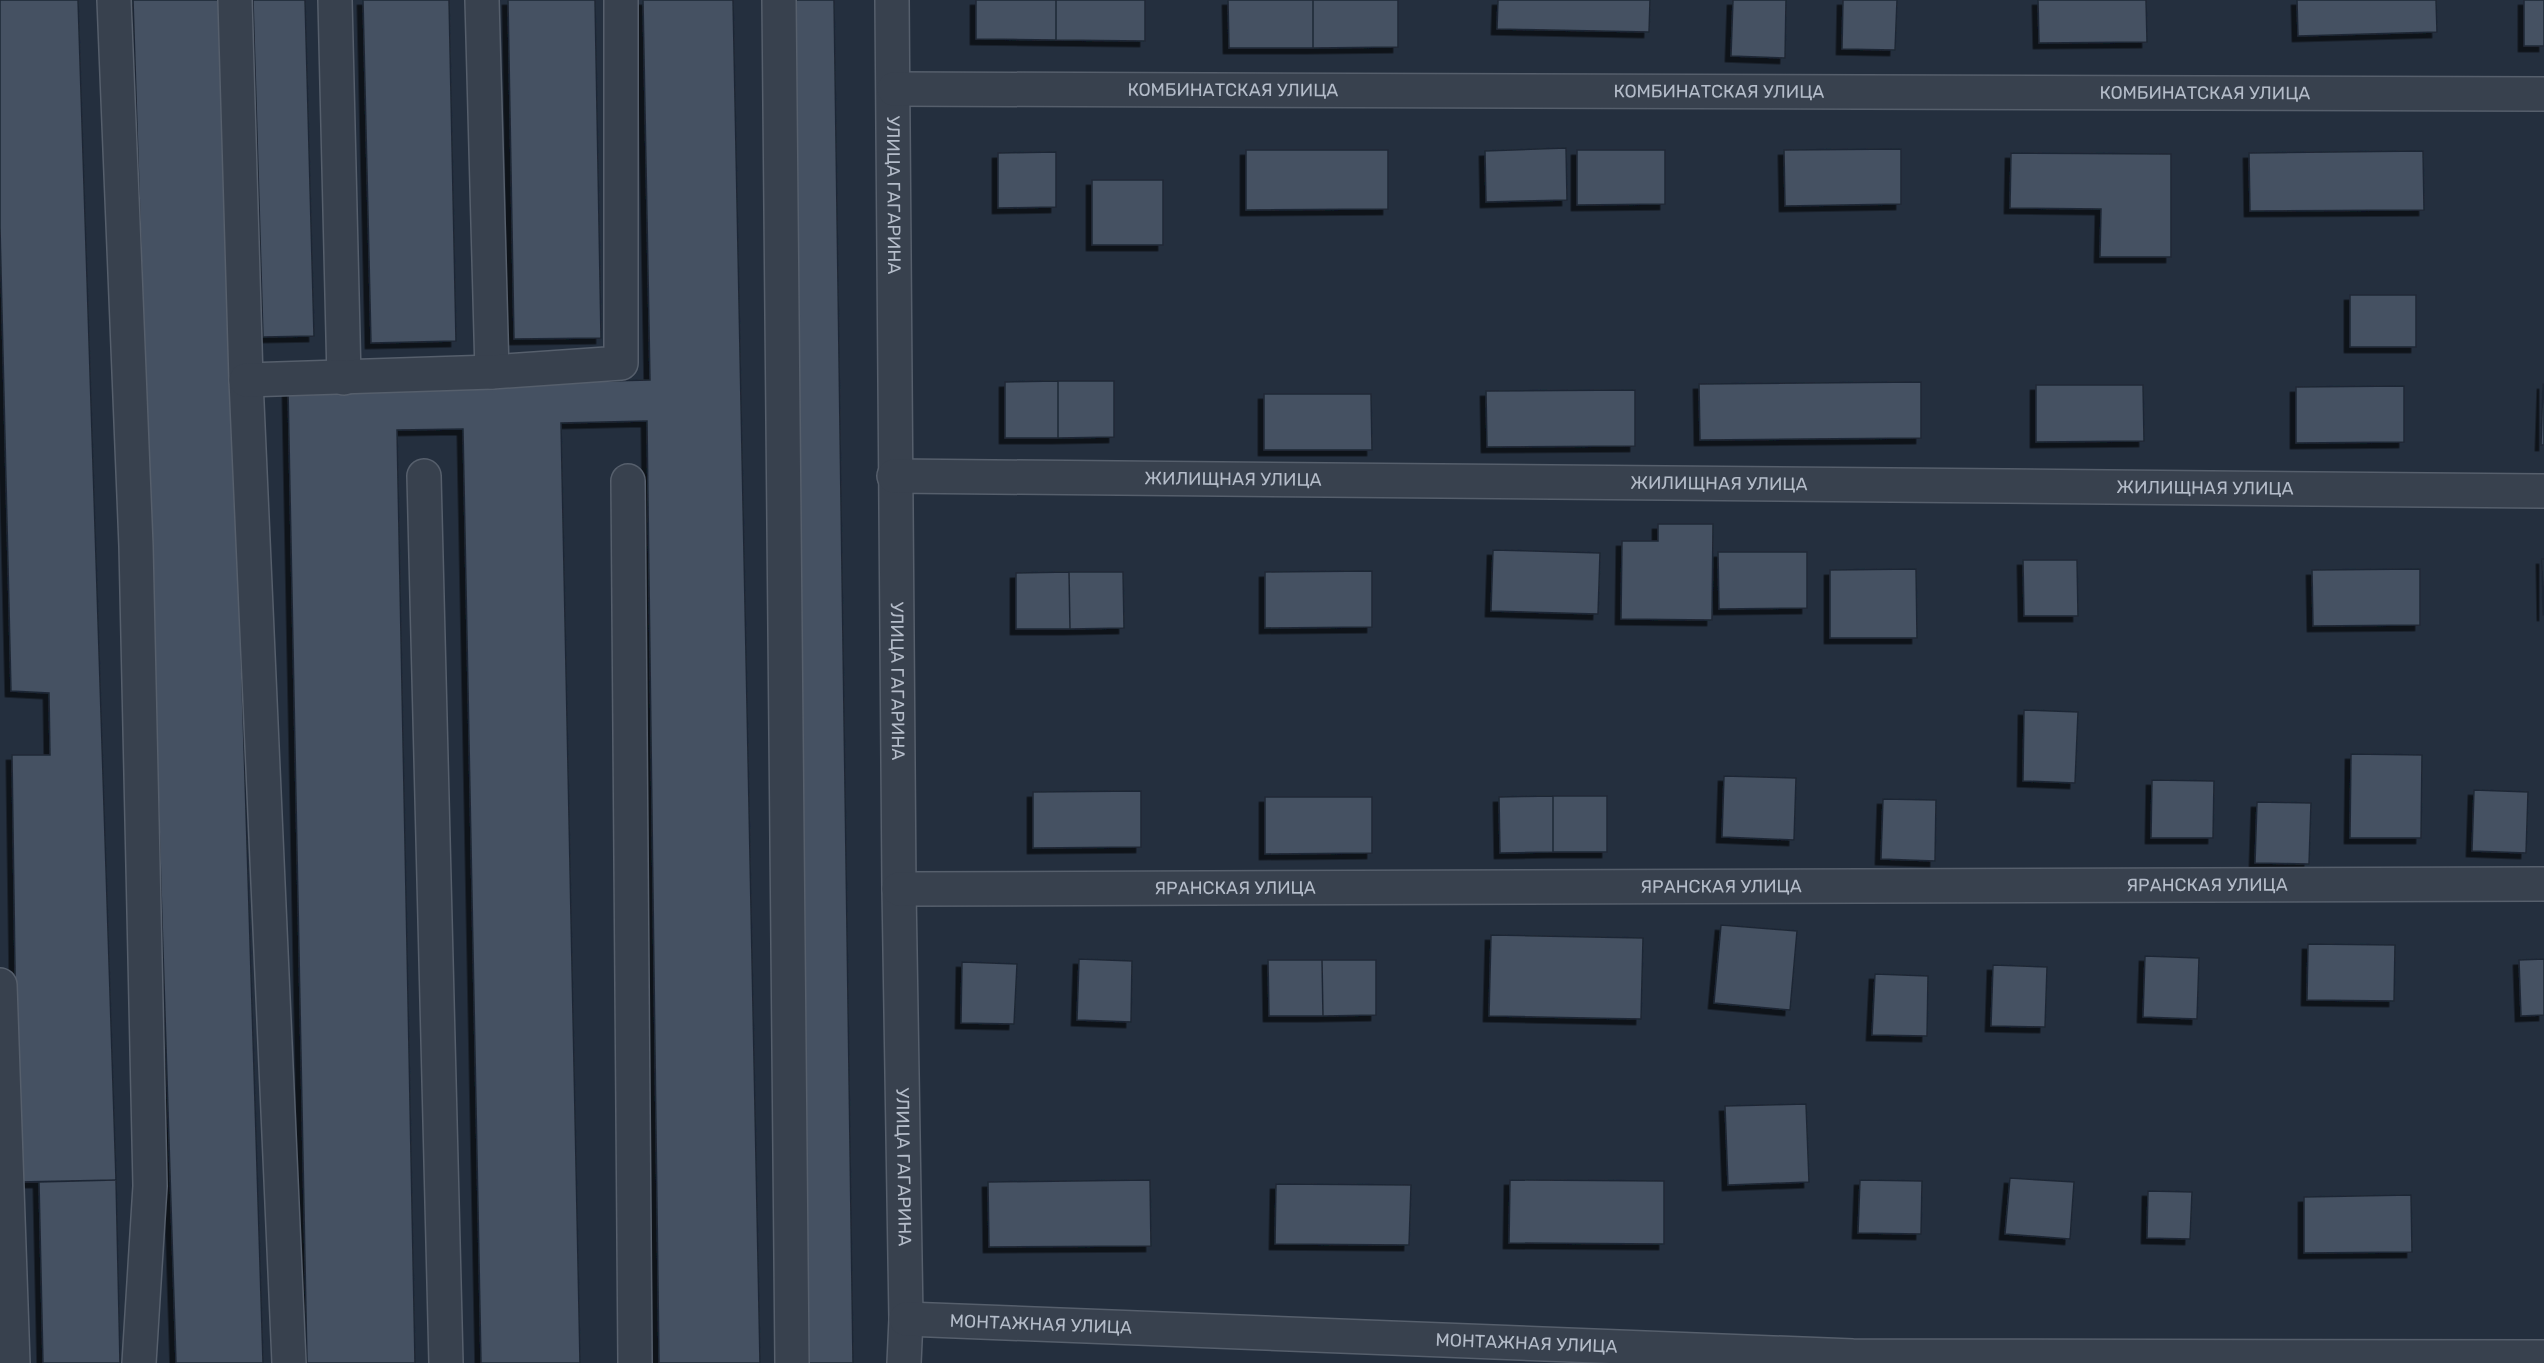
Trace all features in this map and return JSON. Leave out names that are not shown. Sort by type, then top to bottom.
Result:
[{"type":"street","points":[[114,0],[136,546],[150,1185],[139,1363]]},
{"type":"street","points":[[235,0],[246,380],[289,1363]]},
{"type":"street","points":[[335,0],[344,378]]},
{"type":"street","points":[[482,0],[492,372]]},
{"type":"street","points":[[246,380],[492,372],[621,363],[621,0]]},
{"type":"street","points":[[779,0],[792,1363]]},
{"type":"street","name":"УЛИЦА ГАГАРИНА","points":[[892,0],[894,477],[906,1319],[904,1363]]},
{"type":"street","name":"КОМБИНАТСКАЯ УЛИЦА","points":[[894,89],[2544,94]]},
{"type":"street","points":[[424,476],[446,1363]]},
{"type":"street","name":"ЖИЛИЩНАЯ УЛИЦА","points":[[894,477],[2544,491]]},
{"type":"street","points":[[628,481],[635,1363]]},
{"type":"street","name":"ЯРАНСКАЯ УЛИЦА","points":[[899,889],[2544,884]]},
{"type":"street","points":[[0,985],[13,1363]]},
{"type":"street","name":"МОНТАЖНАЯ УЛИЦА","points":[[906,1319],[1853,1360],[2544,1357]]},
{"type":"building","points":[[0,0],[78,0],[116,1180],[18,1182],[12,755],[50,755],[49,693],[11,691],[0,227]]},
{"type":"building","points":[[133,0],[221,0],[263,1363],[176,1363]]},
{"type":"building","points":[[253,0],[305,0],[314,336],[263,337]]},
{"type":"building","points":[[363,0],[449,0],[456,341],[371,343]]},
{"type":"building","points":[[508,0],[595,0],[601,338],[514,339]]},
{"type":"building","points":[[643,0],[733,0],[760,1363],[659,1363],[647,421],[561,423],[580,1363],[481,1363],[463,429],[397,430],[415,1363],[307,1363],[288,388],[650,380]]},
{"type":"building","points":[[787,0],[834,0],[853,1363],[805,1363]]},
{"type":"building","points":[[976,0],[1056,0],[1056,40],[976,39]]},
{"type":"building","points":[[1056,0],[1145,0],[1145,41],[1056,40]]},
{"type":"building","points":[[1228,0],[1313,0],[1313,48],[1229,48]]},
{"type":"building","points":[[1313,0],[1398,0],[1398,47],[1313,48]]},
{"type":"building","points":[[1498,0],[1650,0],[1649,32],[1497,29]]},
{"type":"building","points":[[1733,0],[1786,0],[1785,58],[1731,56]]},
{"type":"building","points":[[1843,0],[1897,0],[1895,50],[1842,49]]},
{"type":"building","points":[[2038,0],[2146,0],[2147,42],[2039,43]]},
{"type":"building","points":[[2297,0],[2436,0],[2437,32],[2298,36]]},
{"type":"building","points":[[2524,0],[2544,0],[2544,46],[2524,46]]},
{"type":"building","points":[[1566,148],[1567,200],[1486,202],[1485,151]]},
{"type":"building","points":[[1901,149],[1901,204],[1785,206],[1784,150]]},
{"type":"building","points":[[1246,150],[1388,150],[1388,209],[1246,210]]},
{"type":"building","points":[[1577,150],[1665,150],[1665,204],[1577,205]]},
{"type":"building","points":[[2423,151],[2424,210],[2250,211],[2249,153]]},
{"type":"building","points":[[1056,152],[1056,207],[998,208],[998,153]]},
{"type":"building","points":[[2011,153],[2171,154],[2171,257],[2100,257],[2101,209],[2010,208]]},
{"type":"building","points":[[1092,180],[1163,180],[1163,245],[1092,245]]},
{"type":"building","points":[[2350,295],[2416,295],[2416,347],[2350,347]]},
{"type":"building","points":[[1058,381],[1058,438],[1005,438],[1005,382]]},
{"type":"building","points":[[1058,381],[1114,381],[1114,437],[1058,438]]},
{"type":"building","points":[[1921,382],[1921,438],[1700,440],[1699,384]]},
{"type":"building","points":[[2543,384],[2544,445],[2541,445]]},
{"type":"building","points":[[2036,385],[2143,385],[2144,441],[2036,442]]},
{"type":"building","points":[[2404,386],[2404,442],[2296,443],[2296,387]]},
{"type":"building","points":[[1635,390],[1635,446],[1487,447],[1486,391]]},
{"type":"building","points":[[1264,394],[1371,394],[1372,450],[1264,450]]},
{"type":"building","points":[[1658,524],[1713,524],[1712,620],[1621,619],[1622,541],[1658,541]]},
{"type":"building","points":[[1493,550],[1600,553],[1598,614],[1491,611]]},
{"type":"building","points":[[1718,552],[1807,552],[1807,608],[1719,609]]},
{"type":"building","points":[[2542,559],[2544,559],[2544,615],[2543,615]]},
{"type":"building","points":[[2023,560],[2077,560],[2078,616],[2024,616]]},
{"type":"building","points":[[1916,569],[1917,638],[1830,638],[1830,570]]},
{"type":"building","points":[[2420,569],[2420,625],[2313,626],[2312,570]]},
{"type":"building","points":[[1372,571],[1372,627],[1265,628],[1265,572]]},
{"type":"building","points":[[1069,572],[1123,572],[1124,628],[1070,629]]},
{"type":"building","points":[[1069,572],[1070,629],[1016,629],[1016,573]]},
{"type":"building","points":[[2024,710],[2078,712],[2075,783],[2023,781]]},
{"type":"building","points":[[2351,754],[2422,755],[2421,838],[2350,838]]},
{"type":"building","points":[[1724,776],[1796,778],[1794,840],[1722,837]]},
{"type":"building","points":[[2152,780],[2214,781],[2213,838],[2151,838]]},
{"type":"building","points":[[2474,790],[2528,792],[2526,853],[2472,851]]},
{"type":"building","points":[[1141,791],[1141,847],[1033,848],[1033,792]]},
{"type":"building","points":[[1553,796],[1607,796],[1607,852],[1553,852]]},
{"type":"building","points":[[1553,796],[1553,852],[1500,853],[1499,797]]},
{"type":"building","points":[[1265,797],[1372,797],[1372,853],[1265,854]]},
{"type":"building","points":[[1883,799],[1936,800],[1935,861],[1881,859]]},
{"type":"building","points":[[2257,802],[2311,803],[2309,864],[2255,863]]},
{"type":"building","points":[[1721,925],[1797,931],[1790,1010],[1714,1003]]},
{"type":"building","points":[[1491,935],[1643,938],[1641,1019],[1489,1016]]},
{"type":"building","points":[[2308,944],[2395,945],[2394,1001],[2307,1000]]},
{"type":"building","points":[[2145,956],[2199,958],[2197,1019],[2143,1017]]},
{"type":"building","points":[[1079,959],[1132,961],[1131,1022],[1077,1020]]},
{"type":"building","points":[[2544,959],[2544,1015],[2521,1016],[2519,960]]},
{"type":"building","points":[[1268,960],[1322,960],[1323,1016],[1269,1016]]},
{"type":"building","points":[[1322,960],[1376,960],[1376,1015],[1323,1016]]},
{"type":"building","points":[[962,962],[1017,964],[1014,1024],[961,1023]]},
{"type":"building","points":[[1993,965],[2047,967],[2045,1027],[1991,1026]]},
{"type":"building","points":[[1875,974],[1928,976],[1927,1036],[1872,1035]]},
{"type":"building","points":[[1806,1104],[1809,1182],[1728,1185],[1725,1106]]},
{"type":"building","points":[[2010,1178],[2074,1182],[2070,1239],[2005,1234]]},
{"type":"building","points":[[116,1180],[120,1363],[43,1363],[39,1182]]},
{"type":"building","points":[[1150,1180],[1151,1246],[989,1247],[988,1182]]},
{"type":"building","points":[[1510,1180],[1664,1181],[1664,1244],[1509,1243]]},
{"type":"building","points":[[1860,1180],[1922,1181],[1921,1234],[1858,1233]]},
{"type":"building","points":[[1276,1184],[1411,1185],[1409,1245],[1275,1244]]},
{"type":"building","points":[[2148,1191],[2192,1192],[2190,1239],[2147,1238]]},
{"type":"building","points":[[2411,1195],[2412,1252],[2304,1253],[2304,1197]]}]
